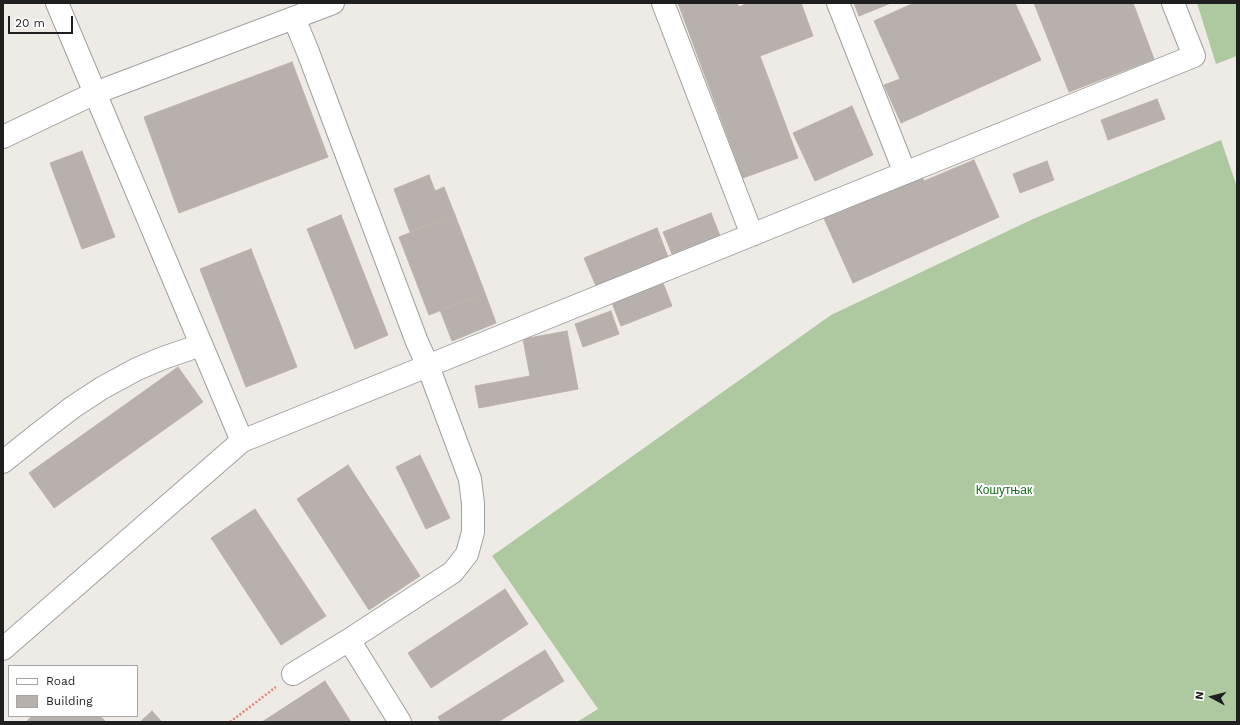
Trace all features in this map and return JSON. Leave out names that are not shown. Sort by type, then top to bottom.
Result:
[{"type":"lane","points":[[57,3],[242,441]]},
{"type":"lane","points":[[3,137],[95,94],[333,3]]},
{"type":"lane","points":[[663,3],[752,235]]},
{"type":"lane","points":[[838,3],[905,173]]},
{"type":"lane","points":[[3,649],[242,441],[1194,56],[1173,3]]},
{"type":"lane","points":[[293,674],[349,640],[454,572],[467,554],[473,532],[473,504],[470,479],[294,18]]},
{"type":"lane","points":[[3,462],[61,416],[102,388],[144,366],[201,345]]},
{"type":"lane","points":[[349,640],[400,722]]},
{"type":"path","points":[[230,722],[293,674]]},
{"type":"green space","points":[[1197,3],[1237,3],[1237,56],[1216,64]]},
{"type":"green space","name":"Кошутњак","points":[[1221,140],[1237,187],[1237,722],[577,722],[598,709],[492,556],[831,315],[1033,219]]},
{"type":"building","points":[[678,3],[737,3],[739,7],[748,3],[801,3],[813,36],[760,56],[798,158],[743,178]]},
{"type":"building","points":[[854,3],[891,3],[859,16]]},
{"type":"building","points":[[914,3],[1015,3],[1041,60],[901,123],[884,85],[900,79],[874,21]]},
{"type":"building","points":[[1034,3],[1133,3],[1154,59],[1069,92]]},
{"type":"building","points":[[292,62],[328,157],[179,213],[144,117]]},
{"type":"building","points":[[1157,99],[1165,119],[1108,140],[1101,120]]},
{"type":"building","points":[[852,106],[873,155],[815,181],[793,133]]},
{"type":"building","points":[[82,151],[115,237],[82,249],[50,163]]},
{"type":"building","points":[[974,160],[999,217],[853,283],[822,214],[919,170],[924,181]]},
{"type":"building","points":[[1047,161],[1054,180],[1020,193],[1013,174]]},
{"type":"building","points":[[429,175],[435,191],[444,187],[455,215],[410,232],[394,189]]},
{"type":"building","points":[[711,213],[720,236],[672,254],[663,232]]},
{"type":"building","points":[[341,215],[388,335],[355,349],[307,229]]},
{"type":"building","points":[[455,215],[485,293],[429,315],[399,237]]},
{"type":"building","points":[[657,228],[668,257],[596,286],[584,258]]},
{"type":"building","points":[[251,249],[297,367],[246,387],[200,269]]},
{"type":"building","points":[[663,283],[672,306],[621,326],[612,303]]},
{"type":"building","points":[[485,293],[496,323],[452,341],[440,310]]},
{"type":"building","points":[[611,311],[619,334],[583,347],[575,324]]},
{"type":"building","points":[[567,331],[578,389],[479,408],[475,386],[530,376],[523,339]]},
{"type":"building","points":[[178,367],[203,402],[54,508],[29,473]]},
{"type":"building","points":[[420,455],[450,518],[426,529],[396,467]]},
{"type":"building","points":[[348,465],[420,576],[369,610],[297,499]]},
{"type":"building","points":[[255,509],[326,616],[281,645],[211,538]]},
{"type":"building","points":[[505,589],[528,624],[431,688],[408,653]]},
{"type":"building","points":[[545,650],[564,681],[498,722],[441,722],[438,717]]},
{"type":"building","points":[[325,681],[351,722],[262,722]]},
{"type":"building","points":[[152,711],[162,722],[140,722]]},
{"type":"building","points":[[31,717],[101,717],[106,722],[26,722]]}]
